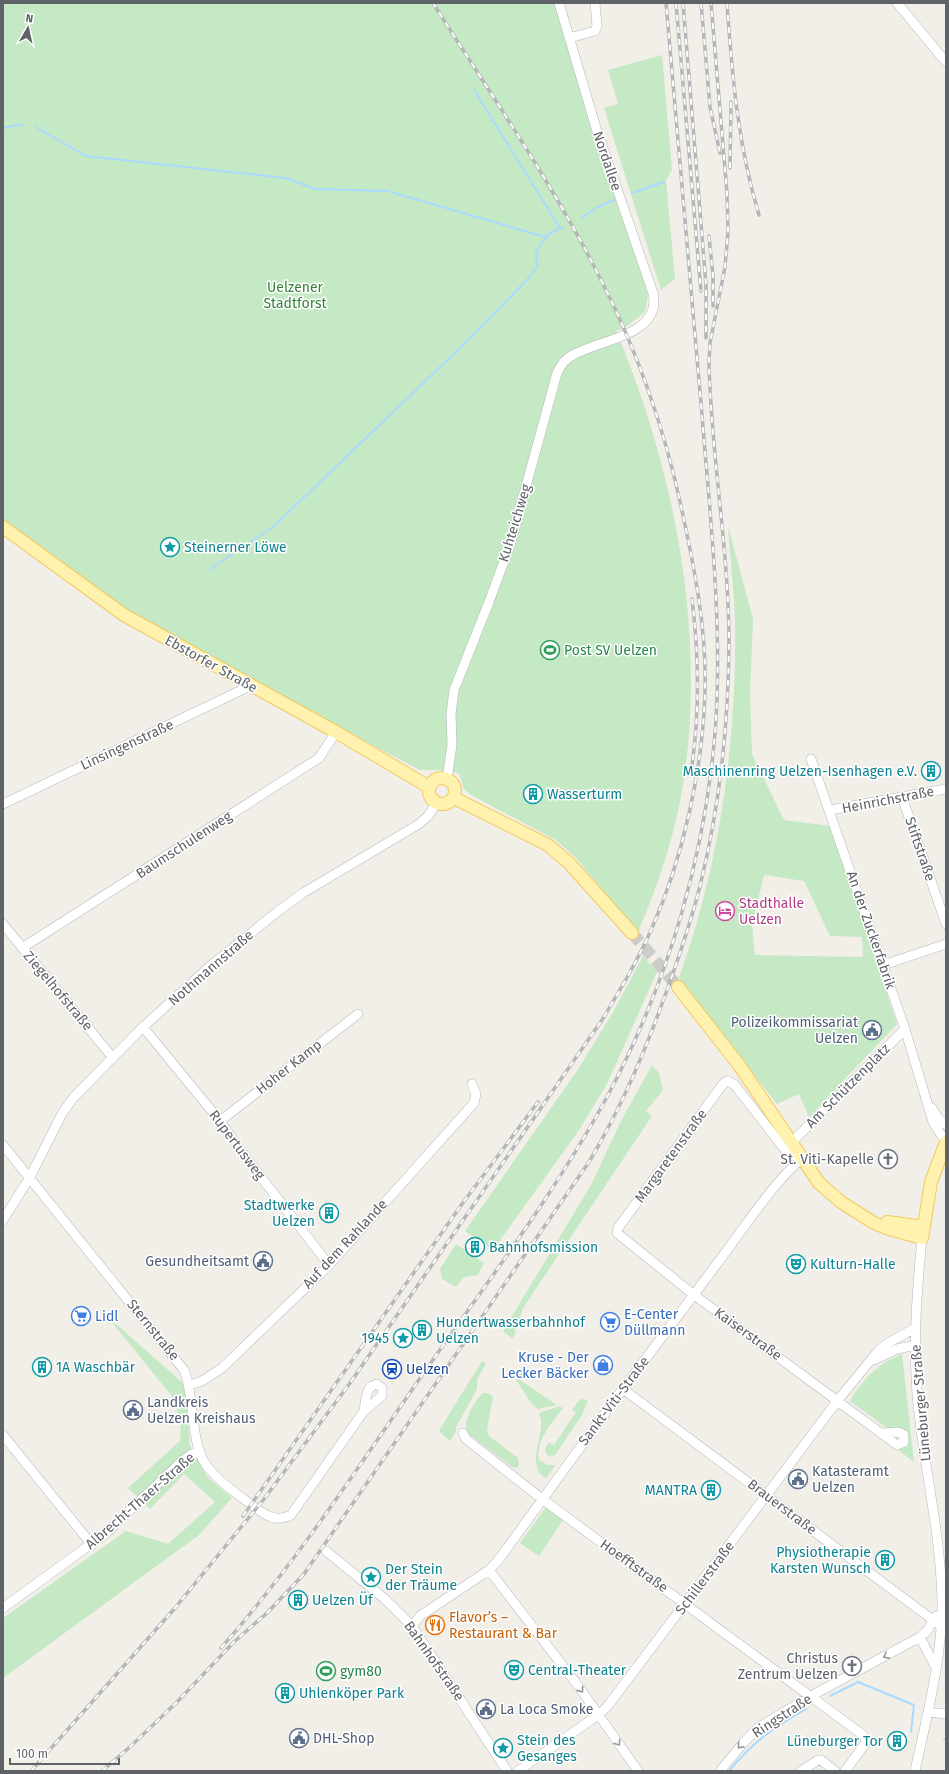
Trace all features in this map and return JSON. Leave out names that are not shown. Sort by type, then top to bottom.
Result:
[{"type":"main road","name":"Ebstorfer Straße","points":[[3,527],[124,615],[250,686],[336,732],[429,787]]},
{"type":"main road","points":[[438,778],[447,779],[454,785],[454,798],[446,804],[436,804],[429,796],[429,787],[434,780],[438,778]]},
{"type":"main road","points":[[454,798],[534,836],[554,849],[569,863],[632,933]]},
{"type":"main road","points":[[678,988],[739,1065],[801,1159],[824,1188],[854,1211],[923,1232]]},
{"type":"main road","name":"Lüneburger Straße","points":[[923,1232],[931,1182],[946,1142]]},
{"type":"street","name":"Nordallee","points":[[559,3],[602,147],[653,293],[654,301],[650,318]]},
{"type":"street","points":[[569,38],[595,31],[597,26],[595,3]]},
{"type":"street","points":[[897,3],[946,62]]},
{"type":"street","name":"Kuhteichweg","points":[[447,779],[452,745],[451,714],[454,690],[510,545],[557,373],[562,364],[568,358],[636,330],[650,318]]},
{"type":"street","name":"Linsingenstraße","points":[[3,804],[250,686]]},
{"type":"street","name":"Baumschulenweg","points":[[22,948],[319,758],[336,732]]},
{"type":"street","name":"An der Zuckerfabrik","points":[[811,759],[905,1029],[928,1102],[932,1122],[941,1135],[946,1138]]},
{"type":"street","name":"Heinrichstraße","points":[[830,810],[946,789]]},
{"type":"street","name":"Stiftstraße","points":[[902,797],[946,924]]},
{"type":"street","name":"Nothmannstraße","points":[[3,1220],[30,1177],[63,1112],[74,1097],[143,1027],[208,968],[277,912],[303,893],[419,824],[429,815],[436,804]]},
{"type":"street","name":"Ziegelhofstraße","points":[[3,924],[113,1058]]},
{"type":"street","points":[[883,965],[946,944]]},
{"type":"street","name":"Hoher Kamp","points":[[220,1121],[358,1014]]},
{"type":"street","name":"Rupertusweg","points":[[143,1027],[220,1121],[241,1151],[329,1264]]},
{"type":"street","name":"Am Schützenplatz","points":[[790,1143],[905,1029]]},
{"type":"street","name":"Margaretenstraße","points":[[617,1233],[618,1228],[722,1084],[727,1081],[734,1084],[786,1151],[801,1159]]},
{"type":"street","name":"Auf dem Rahlande","points":[[190,1385],[202,1381],[222,1368],[329,1264],[474,1103],[476,1094],[472,1084]]},
{"type":"street","name":"An der Zuckerfabrik","points":[[928,1102],[938,1118],[946,1125]]},
{"type":"street","name":"Sternstraße","points":[[3,1145],[172,1352],[184,1370],[190,1385],[200,1451],[207,1466],[228,1487],[265,1514],[276,1519],[284,1519],[291,1515],[364,1411]]},
{"type":"street","name":"Sankt-Viti-Straße","points":[[412,1626],[420,1616],[489,1570],[497,1562],[623,1389],[778,1184],[801,1159]]},
{"type":"street","name":"Lüneburger Straße","points":[[923,1232],[915,1328],[918,1396],[936,1537],[942,1599]]},
{"type":"street","name":"Kaiserstraße","points":[[617,1233],[694,1295],[882,1433]]},
{"type":"street","name":"Schillerstraße","points":[[518,1771],[598,1715],[618,1694],[838,1400],[885,1345],[915,1328]]},
{"type":"street","name":"Schillerstraße","points":[[870,1363],[890,1351],[916,1345]]},
{"type":"street","name":"Brauerstraße","points":[[623,1389],[937,1623]]},
{"type":"street","name":"Hoefftstraße","points":[[463,1433],[466,1439],[542,1499],[686,1603],[863,1735],[866,1740],[865,1744],[844,1771]]},
{"type":"street","points":[[3,1436],[92,1544]]},
{"type":"street","name":"Albrecht-Thaer-Straße","points":[[3,1608],[92,1544],[180,1463],[190,1455],[200,1451]]},
{"type":"street","name":"Bahnhofstraße","points":[[326,1551],[385,1599],[412,1626],[503,1770]]},
{"type":"street","points":[[489,1570],[579,1687],[638,1771]]},
{"type":"street","name":"Ringstraße","points":[[720,1771],[744,1742],[759,1727],[811,1696],[920,1637],[937,1623],[942,1599]]},
{"type":"street","points":[[915,1771],[935,1677],[937,1623]]},
{"type":"street","points":[[920,1637],[933,1660],[935,1668]]},
{"type":"street","points":[[928,1712],[946,1714]]},
{"type":"street","points":[[801,1771],[818,1760],[835,1771]]},
{"type":"green space","name":"Uelzener Stadtforst","points":[[3,3],[554,3],[648,295],[645,312],[627,326],[616,331],[636,382],[654,436],[668,491],[679,547],[687,603],[691,660],[690,716],[682,792],[673,833],[661,873],[638,932],[576,858],[565,848],[554,839],[471,795],[464,789],[459,773],[439,770],[420,770],[252,682],[109,599],[3,520]]},
{"type":"green space","points":[[662,55],[672,170],[666,180],[675,279],[661,290],[604,108],[618,104],[608,70]]},
{"type":"green space","points":[[728,526],[753,619],[750,694],[752,754],[784,820],[830,826],[897,1024],[809,1117],[799,1094],[777,1104],[679,978],[693,935],[715,847],[729,756],[733,711],[735,620]],"holes":[[[764,875],[804,881],[830,936],[862,937],[863,957],[755,955],[752,925]]]},
{"type":"green space","points":[[643,956],[657,972],[607,1084],[579,1130],[493,1250],[465,1231],[579,1068],[612,1014]]},
{"type":"green space","points":[[652,1065],[659,1073],[663,1090],[646,1111],[652,1116],[523,1308],[513,1339],[503,1331],[591,1185],[620,1123]]},
{"type":"green space","points":[[456,1244],[484,1263],[478,1275],[464,1277],[456,1287],[442,1279],[440,1269]]},
{"type":"green space","points":[[106,1315],[185,1385],[190,1446],[207,1477],[232,1498],[199,1535],[3,1678],[3,1618],[126,1531],[168,1544],[215,1502],[184,1474],[150,1509],[128,1488],[180,1441],[181,1422],[172,1396]]},
{"type":"green space","points":[[902,1354],[914,1462],[896,1448],[900,1435],[887,1428],[850,1401],[866,1378],[878,1367]]},
{"type":"green space","points":[[482,1361],[486,1364],[477,1379],[477,1389],[450,1441],[440,1432],[440,1429]]},
{"type":"green space","points":[[521,1372],[523,1374],[520,1380],[557,1405],[538,1409],[532,1404],[516,1380]]},
{"type":"green space","points":[[483,1393],[488,1393],[493,1396],[487,1430],[489,1436],[518,1458],[519,1465],[517,1468],[512,1467],[466,1432],[470,1411]]},
{"type":"green space","points":[[580,1399],[588,1400],[582,1415],[555,1455],[548,1456],[545,1449],[549,1442],[554,1445],[576,1412],[572,1410]]},
{"type":"green space","points":[[559,1406],[563,1408],[545,1432],[538,1453],[539,1460],[548,1465],[556,1465],[546,1478],[540,1474],[536,1461],[541,1424],[539,1413]]},
{"type":"green space","points":[[546,1507],[563,1520],[539,1556],[520,1543]]},
{"type":"waterway","points":[[474,90],[560,228]]},
{"type":"waterway","points":[[3,128],[23,124]]},
{"type":"waterway","points":[[36,127],[86,156],[285,178],[316,189],[388,191]]},
{"type":"waterway","points":[[632,193],[664,182]]},
{"type":"waterway","points":[[391,192],[545,237]]},
{"type":"waterway","points":[[581,218],[596,208],[614,200]]},
{"type":"waterway","points":[[210,569],[273,527],[464,344],[526,281],[537,267],[536,251],[549,234],[563,227]]},
{"type":"waterway","points":[[830,1696],[858,1682],[914,1705],[911,1732]]},
{"type":"waterway","points":[[729,1771],[747,1751],[764,1736],[806,1709]]},
{"type":"tunnel","points":[[632,933],[678,987]]},
{"type":"railway","points":[[31,1771],[175,1608],[264,1499],[350,1383],[602,1020],[647,940],[663,901],[682,843],[696,782],[705,692],[702,621],[691,552],[681,506],[667,448],[649,391],[615,309],[564,210],[433,3]]},
{"type":"railway","points":[[221,1648],[249,1616],[326,1514],[543,1203],[587,1133],[629,1053],[649,1008],[681,914],[694,866],[704,818],[716,720],[716,605],[712,529],[666,3]]},
{"type":"railway","points":[[676,3],[701,291]]},
{"type":"railway","points":[[683,3],[706,285],[706,338]]},
{"type":"railway","points":[[701,3],[710,107],[720,153]]},
{"type":"railway","points":[[102,1771],[131,1746],[176,1703],[234,1642],[267,1613],[304,1574],[589,1162],[611,1123],[639,1063],[678,958],[700,886],[713,824],[722,762],[729,667],[726,567],[710,397],[709,363],[710,343],[725,267],[728,232],[727,193],[711,3]]},
{"type":"railway","points":[[727,3],[731,57],[741,137],[759,215]]},
{"type":"railway","points":[[730,168],[731,102]]},
{"type":"railway","points":[[709,236],[713,276],[713,306]]},
{"type":"railway","points":[[691,772],[696,729],[698,685],[692,599]]},
{"type":"railway","points":[[243,1516],[462,1204],[538,1102]]},
{"type":"place","name":"Steinerner Löwe","points":[[170,547]]},
{"type":"place","name":"Post SV Uelzen","points":[[550,650]]},
{"type":"place","name":"Maschinenring Uelzen-Isenhagen e.V.","points":[[931,771]]},
{"type":"place","name":"Wasserturm","points":[[533,794]]},
{"type":"place","name":"Stadthalle Uelzen","points":[[725,911]]},
{"type":"place","name":"Polizeikommissariat Uelzen","points":[[872,1030]]},
{"type":"place","name":"St. Viti-Kapelle","points":[[888,1159]]},
{"type":"place","name":"Stadtwerke Uelzen","points":[[329,1213]]},
{"type":"place","name":"Bahnhofsmission","points":[[475,1247]]},
{"type":"place","name":"Gesundheitsamt","points":[[263,1261]]},
{"type":"place","name":"Kulturn-Halle","points":[[796,1264]]},
{"type":"place","name":"Lidl","points":[[81,1316]]},
{"type":"place","name":"E-Center Düllmann","points":[[610,1322]]},
{"type":"place","name":"Hundertwasserbahnhof Uelzen","points":[[422,1330]]},
{"type":"place","name":"1945","points":[[403,1338]]},
{"type":"place","name":"Kruse - Der Lecker Bäcker","points":[[603,1365]]},
{"type":"place","name":"1A Waschbär","points":[[42,1367]]},
{"type":"place","name":"Uelzen","points":[[392,1369]]},
{"type":"place","name":"Landkreis Uelzen Kreishaus","points":[[133,1410]]},
{"type":"place","name":"Katasteramt Uelzen","points":[[798,1479]]},
{"type":"place","name":"MANTRA","points":[[711,1490]]},
{"type":"place","name":"Physiotherapie Karsten Wunsch","points":[[885,1560]]},
{"type":"place","name":"Der Stein der Träume","points":[[371,1577]]},
{"type":"place","name":"Uelzen Üf","points":[[298,1600]]},
{"type":"place","name":"Flavor’s – Restaurant & Bar","points":[[435,1625]]},
{"type":"place","name":"Christus Zentrum Uelzen","points":[[852,1666]]},
{"type":"place","name":"Central-Theater","points":[[514,1670]]},
{"type":"place","name":"gym80","points":[[326,1671]]},
{"type":"place","name":"Uhlenköper Park","points":[[285,1693]]},
{"type":"place","name":"La Loca Smoke","points":[[486,1709]]},
{"type":"place","name":"DHL-Shop","points":[[299,1738]]},
{"type":"place","name":"Lüneburger Tor","points":[[897,1741]]},
{"type":"place","name":"Stein des Gesanges","points":[[503,1748]]}]
